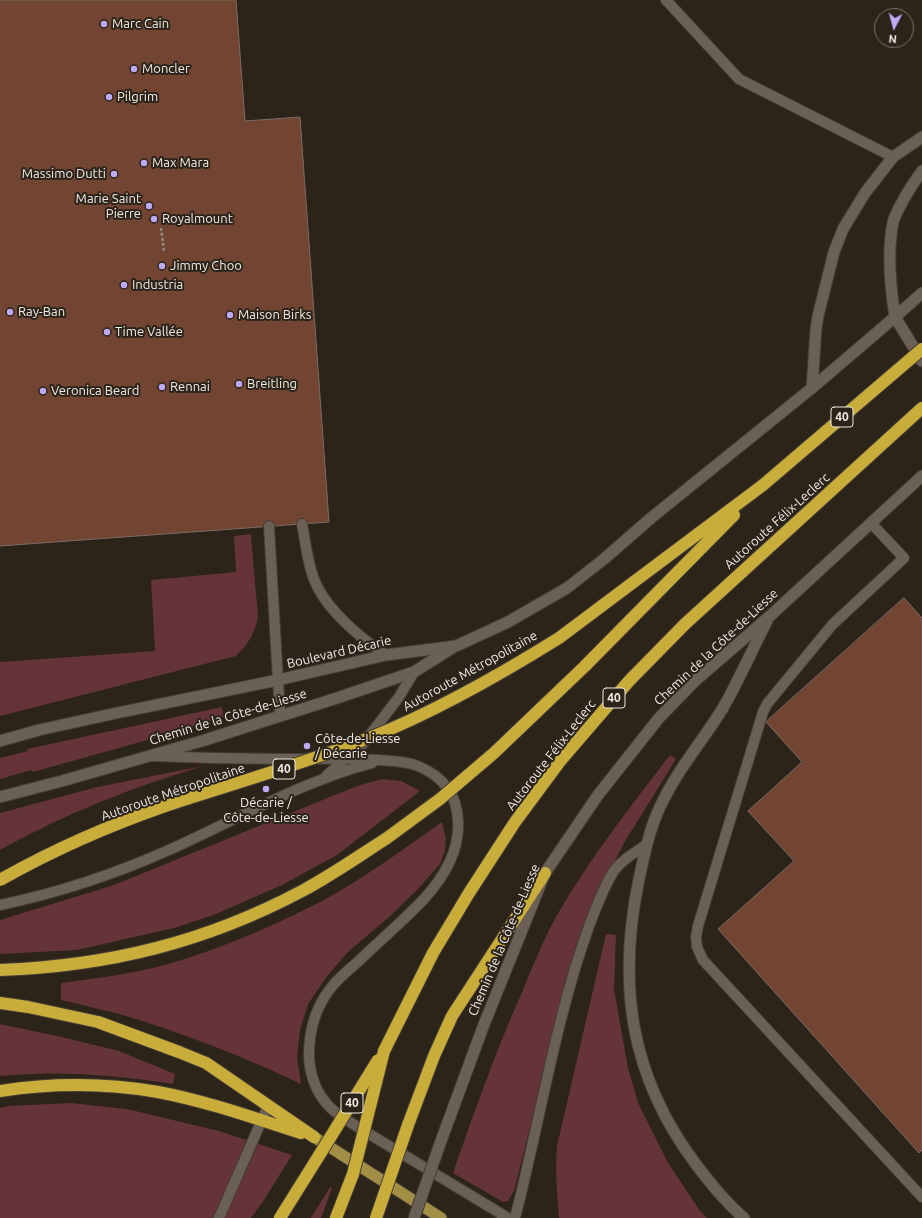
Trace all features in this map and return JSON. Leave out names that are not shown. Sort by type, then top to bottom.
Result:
[{"type":"highway","name":"40","points":[[763,485],[922,349]]},
{"type":"highway","name":"Autoroute Félix-Leclerc","points":[[384,1051],[433,953],[456,913],[488,861],[561,760],[629,681],[685,624],[922,408]]},
{"type":"highway","points":[[0,970],[31,969],[87,963],[151,950],[197,937],[248,917],[302,891],[351,862],[387,838],[440,798],[494,752],[585,666],[763,485]]},
{"type":"highway","name":"Autoroute Métropolitaine","points":[[0,880],[66,847],[114,826],[168,805],[295,765],[404,723],[443,705],[524,660],[559,638],[763,485]]},
{"type":"highway","points":[[376,1218],[408,1125],[434,1056],[452,1016],[545,873]]},
{"type":"highway","points":[[0,1003],[28,1007],[98,1022],[144,1038],[206,1063],[314,1137]]},
{"type":"highway","name":"40","points":[[280,1218],[384,1051]]},
{"type":"highway","points":[[336,1218],[353,1174],[384,1051]]},
{"type":"highway","points":[[0,1091],[19,1088],[61,1086],[135,1089],[178,1096],[262,1120],[314,1137]]},
{"type":"main road","points":[[812,388],[816,329],[824,287],[834,252],[844,229],[865,193],[893,157],[922,137]]},
{"type":"main road","points":[[922,172],[912,186],[894,220],[891,233],[889,263],[890,286],[896,317],[922,361]]},
{"type":"main road","points":[[812,388],[922,293]]},
{"type":"main road","name":"Boulevard Décarie","points":[[0,741],[39,730],[278,680],[386,655],[456,646],[528,612],[566,588],[604,559],[651,518],[812,388]]},
{"type":"main road","name":"Chemin de la Côte-de-Liesse","points":[[414,1218],[482,1027],[545,873],[598,795],[659,718],[696,680],[770,616],[922,476]]},
{"type":"main road","points":[[744,1218],[722,1197],[705,1176],[676,1136],[655,1096],[637,1045],[630,1007],[628,984],[629,949],[633,907],[647,844],[658,810],[687,760],[723,708],[770,616]]},
{"type":"main road","name":"Chemin de la Côte-de-Liesse","points":[[0,797],[205,740],[331,700],[414,672],[456,646]]},
{"type":"main road","points":[[314,1137],[441,1218]]},
{"type":"lane","points":[[666,0],[739,79],[893,157]]},
{"type":"lane","points":[[871,523],[904,558],[832,625],[767,704],[763,712],[706,896],[696,937],[697,947],[702,960],[922,1197]]},
{"type":"lane","points":[[302,524],[312,574],[317,587],[342,618],[365,639],[386,655]]},
{"type":"lane","points":[[269,526],[280,715]]},
{"type":"lane","points":[[320,780],[363,744],[399,697],[414,672]]},
{"type":"lane","points":[[150,756],[223,759],[346,758],[404,762],[417,766],[439,778],[446,785],[453,797],[458,814],[459,829],[458,837],[449,862],[434,888],[409,914],[334,984],[318,1010],[313,1026],[310,1039],[310,1067],[312,1079],[324,1100],[333,1110],[356,1126],[508,1218]]},
{"type":"lane","points":[[0,905],[42,896],[119,870],[169,850],[300,788],[356,767],[374,762],[390,761]]},
{"type":"lane","points":[[515,1218],[558,1032],[575,967],[595,909],[618,866],[647,844]]},
{"type":"lane","points":[[219,1218],[268,1106]]},
{"type":"path","points":[[161,228],[164,251]]},
{"type":"shaded area","points":[[251,534],[258,617],[255,629],[250,638],[236,656],[0,716],[0,662],[155,651],[151,580],[236,572],[234,536]]},
{"type":"shaded area","points":[[222,707],[224,717],[33,772],[32,770],[0,779],[0,758],[28,751],[27,749]]},
{"type":"shaded area","points":[[670,755],[676,759],[624,843],[598,895],[573,957],[514,1191],[508,1201],[503,1202],[453,1173],[469,1127],[503,1037],[534,963],[557,915],[583,873],[625,813]]},
{"type":"shaded area","points":[[203,766],[99,802],[24,837],[0,850],[0,813],[97,787]]},
{"type":"shaded area","points":[[382,779],[401,781],[420,791],[337,855],[282,885],[216,914],[174,928],[77,950],[0,954],[0,920],[114,885],[357,786]]},
{"type":"shaded area","points":[[442,822],[446,839],[445,851],[440,864],[419,888],[388,918],[348,952],[328,975],[308,1004],[300,1030],[297,1058],[301,1084],[239,1056],[176,1032],[124,1015],[61,1000],[61,983],[128,973],[168,964],[220,947],[288,918],[340,891]]},
{"type":"shaded area","points":[[606,934],[616,935],[614,989],[628,1068],[639,1105],[667,1161],[700,1211],[707,1218],[559,1218],[556,1173],[557,1146]]},
{"type":"shaded area","points":[[0,1024],[119,1051],[175,1074],[173,1084],[86,1074],[43,1073],[0,1076]]},
{"type":"shaded area","points":[[71,1103],[127,1109],[219,1131],[292,1155],[251,1218],[0,1218],[0,1108],[8,1106]]},
{"type":"shaded area","points":[[330,1187],[332,1188],[321,1218],[311,1218]]},
{"type":"building","name":"Royalmount","points":[[0,0],[236,0],[245,121],[300,117],[329,522],[0,546]]},
{"type":"building","points":[[904,598],[922,618],[922,1150],[919,1153],[718,929],[794,861],[748,811],[802,762],[766,722]]},
{"type":"place","name":"Marc Cain","points":[[104,24]]},
{"type":"place","name":"Moncler","points":[[134,69]]},
{"type":"place","name":"Pilgrim","points":[[109,97]]},
{"type":"place","name":"Max Mara","points":[[144,163]]},
{"type":"place","name":"Massimo Dutti","points":[[114,174]]},
{"type":"place","name":"Marie Saint Pierre","points":[[149,206]]},
{"type":"place","name":"Royalmount","points":[[154,219]]},
{"type":"place","name":"Jimmy Choo","points":[[162,266]]},
{"type":"place","name":"Industria","points":[[124,285]]},
{"type":"place","name":"Ray-Ban","points":[[10,312]]},
{"type":"place","name":"Maison Birks","points":[[230,315]]},
{"type":"place","name":"Time Vallée","points":[[107,332]]},
{"type":"place","name":"Breitling","points":[[239,384]]},
{"type":"place","name":"Rennai","points":[[162,387]]},
{"type":"place","name":"Veronica Beard","points":[[43,391]]},
{"type":"place","name":"Côte-de-Liesse / Décarie","points":[[307,746]]},
{"type":"place","name":"Décarie / Côte-de-Liesse","points":[[266,789]]}]
